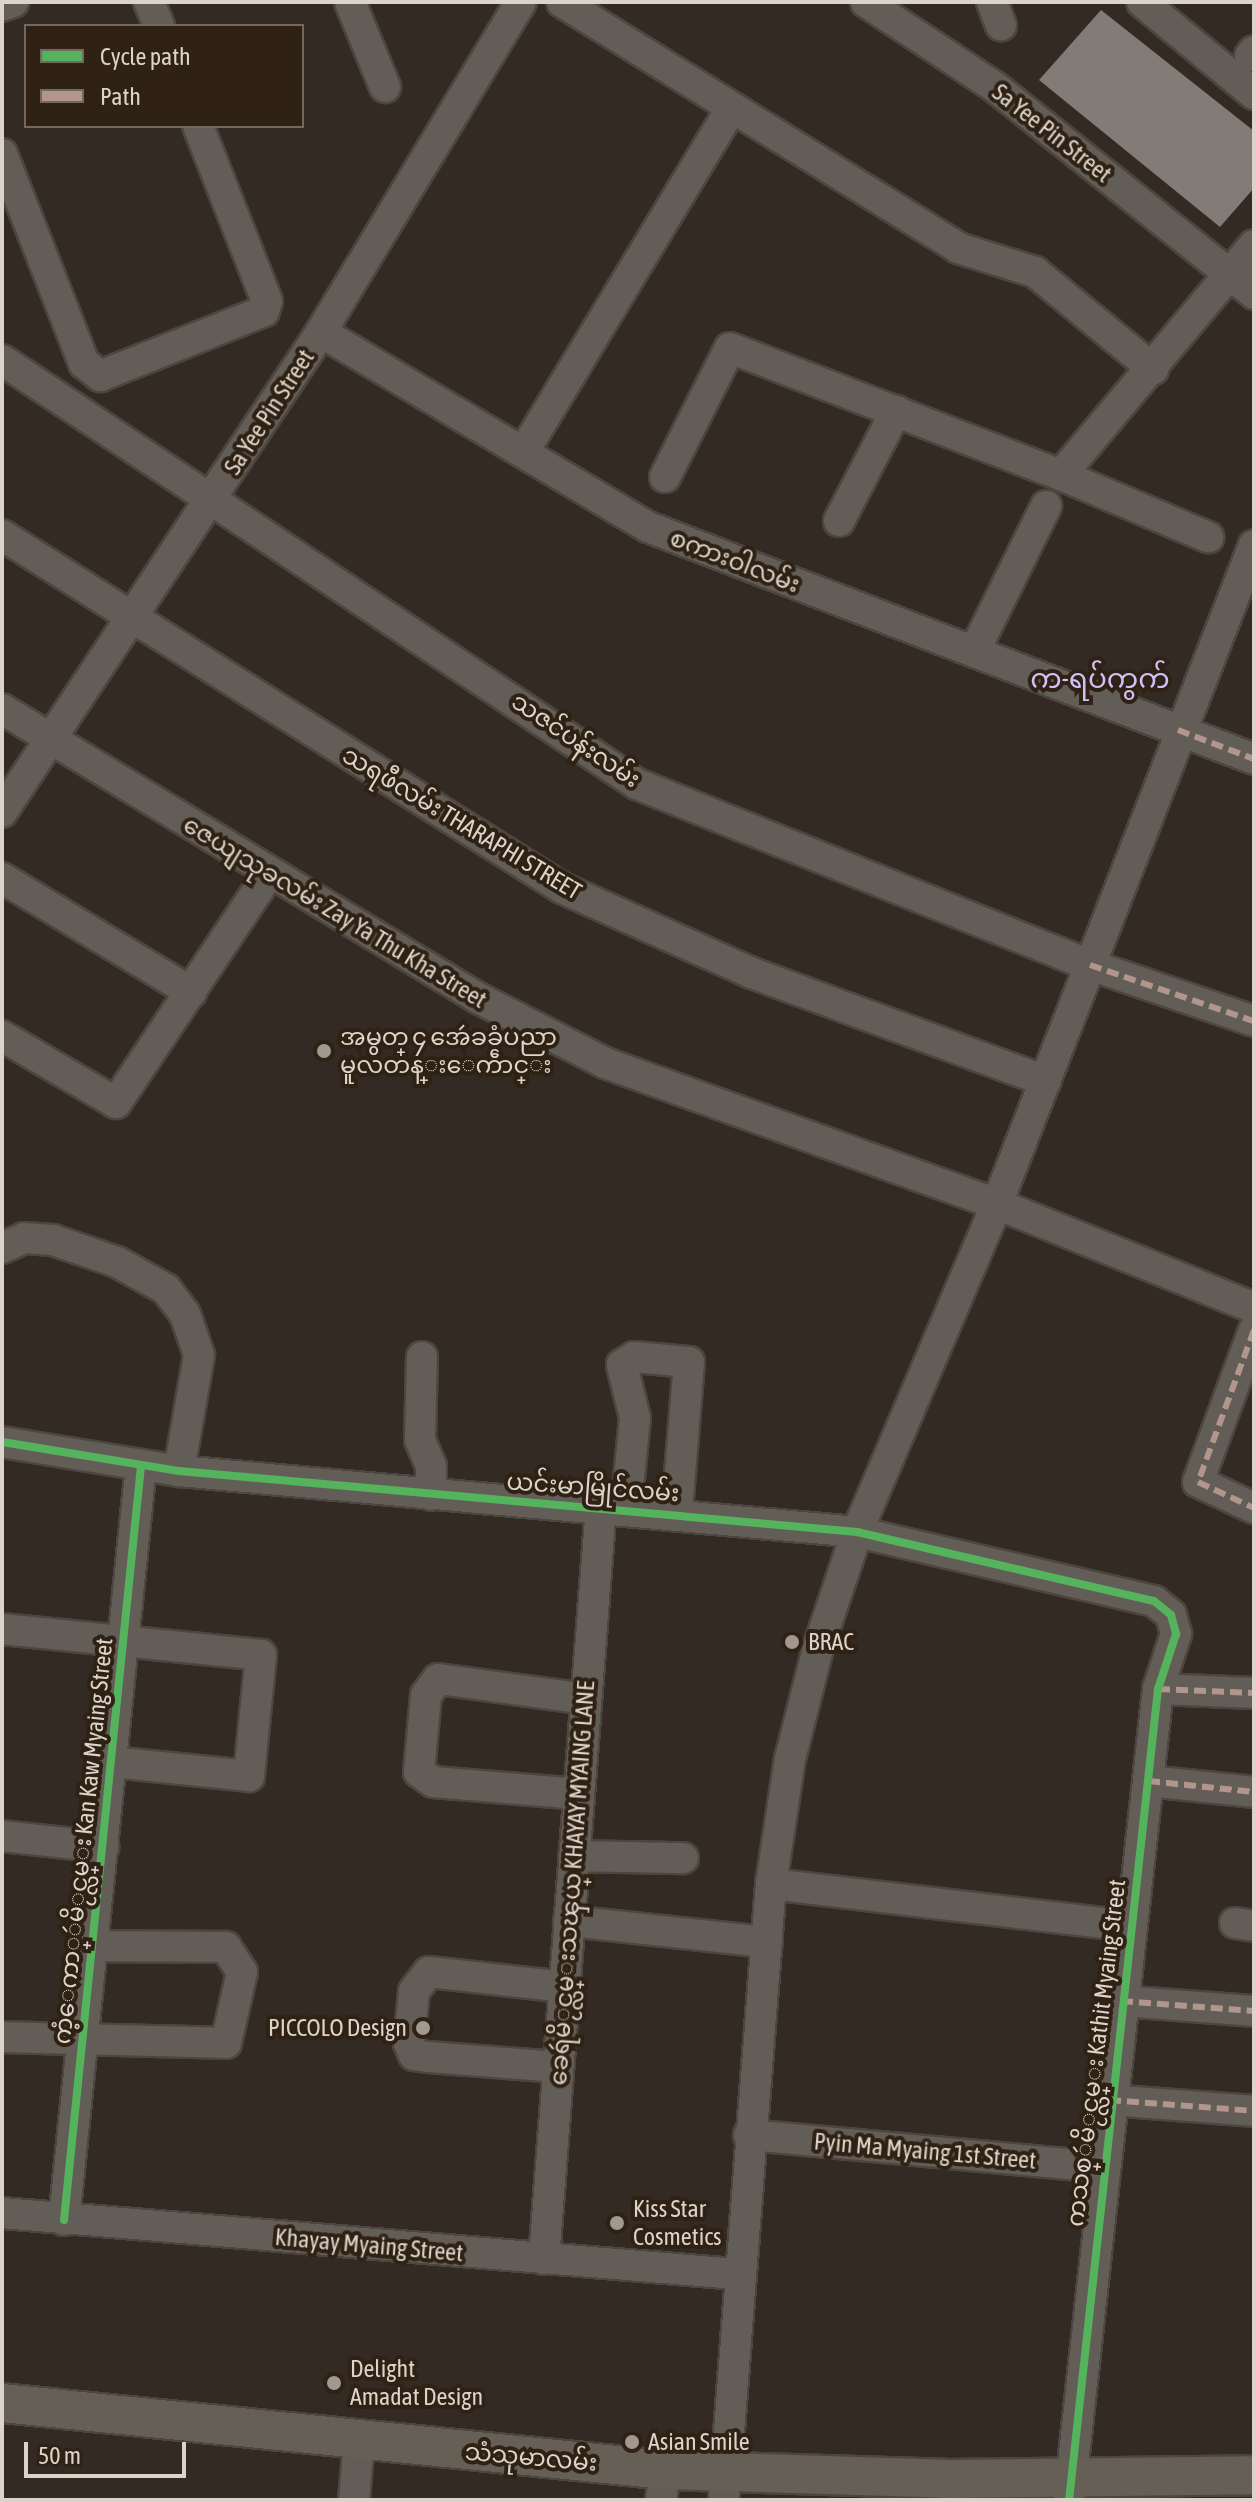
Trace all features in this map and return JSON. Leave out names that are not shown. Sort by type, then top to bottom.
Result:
[{"type":"main road","name":"သံသုမာလမ်း","points":[[2,2403],[357,2468]]},
{"type":"main road","name":"သံသုမာလမ်း","points":[[2,2425],[357,2468],[663,2488],[726,2484],[1070,2489],[1254,2475]]},
{"type":"main road","name":"သံသုမာလမ်း","points":[[726,2484],[826,2500]]},
{"type":"main road","points":[[1189,2500],[1254,2499]]},
{"type":"street","points":[[2,6],[13,2]]},
{"type":"street","points":[[149,2],[158,24]]},
{"type":"street","points":[[350,2],[385,87]]},
{"type":"street","name":"Sa Yee Pin Street","points":[[2,812],[211,502],[321,332],[521,2]]},
{"type":"street","points":[[562,2],[729,112],[958,248],[1035,272],[1153,369]]},
{"type":"street","name":"Sa Yee Pin Street","points":[[866,2],[995,87],[1254,294]]},
{"type":"street","points":[[1142,2],[1254,94]]},
{"type":"street","points":[[524,451],[729,112]]},
{"type":"street","points":[[2,154],[84,363],[100,376],[264,311],[267,301],[199,128]]},
{"type":"street","points":[[1061,475],[1254,245]]},
{"type":"street","name":"စကားဝါလမ်း","points":[[321,332],[648,527],[1254,759]]},
{"type":"street","points":[[665,477],[730,348],[1061,475],[1208,537]]},
{"type":"street","name":"သဇင်ပန်းလမ်း","points":[[2,360],[637,784],[1090,965],[1254,1021]]},
{"type":"street","points":[[839,521],[896,411]]},
{"type":"street","points":[[974,652],[1046,506]]},
{"type":"street","name":"သရဖီလမ်း THARAPHI STREET","points":[[2,535],[131,620],[562,888],[752,973],[1046,1081]]},
{"type":"street","points":[[726,2484],[736,2274],[771,1884],[790,1759],[857,1532],[997,1204],[1178,730],[1254,545]]},
{"type":"street","name":"ဇေယျသုခလမ်း Zay Ya Thu Kha Street","points":[[2,709],[269,874],[478,998],[605,1063],[997,1204],[1254,1308]]},
{"type":"street","points":[[2,1036],[116,1103],[269,874]]},
{"type":"street","points":[[2,878],[191,992]]},
{"type":"street","points":[[2,1248],[24,1238],[53,1240],[117,1262],[166,1289],[185,1314],[199,1355],[179,1471]]},
{"type":"street","points":[[1254,1330],[1198,1482],[1254,1508]]},
{"type":"street","points":[[422,1357],[420,1440],[431,1466],[431,1495]]},
{"type":"street","name":"ခေရဴမိႂင္လမ္းသၾယ္ KHAYAY MYAING LANE","points":[[544,2259],[586,1699],[613,1507],[635,1418],[622,1365],[634,1357],[689,1362],[677,1512]]},
{"type":"street","name":"ယင်းမာမြိုင်လမ်း","points":[[2,1442],[179,1471],[431,1495],[677,1512],[857,1532],[1154,1601],[1171,1615]]},
{"type":"street","name":"ကံ့ေကာ္ဴမိႂင္လမ္း Kan Kaw Myaing Street","points":[[64,2220],[141,1466]]},
{"type":"street","name":"ကသစ္ဴမိႂင္လမ္း Kathit Myaing Street","points":[[1070,2489],[1101,2167],[1158,1689],[1176,1634],[1171,1615]]},
{"type":"street","points":[[2,1629],[252,1650],[264,1664],[249,1776],[111,1762]]},
{"type":"street","points":[[579,1794],[433,1782],[419,1772],[426,1695],[438,1679],[586,1699]]},
{"type":"street","points":[[1158,1689],[1254,1693]]},
{"type":"street","points":[[1148,1781],[1254,1792]]},
{"type":"street","points":[[2,1836],[103,1847]]},
{"type":"street","points":[[574,1856],[683,1858]]},
{"type":"street","points":[[771,1884],[1130,1926]]},
{"type":"street","points":[[569,1921],[767,1942]]},
{"type":"street","points":[[2,2037],[82,2042],[226,2043],[242,1972],[226,1947],[92,1946]]},
{"type":"street","points":[[558,2067],[414,2055],[409,2043],[414,1991],[429,1972],[565,1987]]},
{"type":"street","points":[[1121,2001],[1254,2011]]},
{"type":"street","points":[[1109,2100],[1254,2111]]},
{"type":"street","name":"Pyin Ma Myaing 1st Street","points":[[749,2135],[1101,2167]]},
{"type":"street","name":"Khayay Myaing Street","points":[[2,2213],[736,2274]]},
{"type":"building","points":[[1101,10],[1254,131],[1254,188],[1220,227],[1039,80]]},
{"type":"marked path","points":[[1178,730],[1254,759]]},
{"type":"marked path","points":[[1090,965],[1254,1021]]},
{"type":"marked path","points":[[1254,1330],[1198,1482],[1254,1508]]},
{"type":"marked path","points":[[1158,1689],[1254,1693]]},
{"type":"marked path","points":[[1148,1781],[1254,1792]]},
{"type":"marked path","points":[[1121,2001],[1254,2011]]},
{"type":"marked path","points":[[1109,2100],[1254,2111]]},
{"type":"cycle path","points":[[2,1442],[179,1471],[857,1532],[1154,1601],[1171,1615],[1176,1634],[1158,1689],[1069,2500]]},
{"type":"cycle path","points":[[64,2220],[141,1466]]},
{"type":"place","name":"အမွတ္ ၄ အေဴခခံပညာ မူလတန္းေကဵာင္း","points":[[324,1051]]},
{"type":"place","name":"BRAC","points":[[792,1642]]},
{"type":"place","name":"PICCOLO Design","points":[[423,2028]]},
{"type":"place","name":"Kiss Star Cosmetics","points":[[617,2223]]},
{"type":"place","name":"Delight Amadat Design","points":[[334,2383]]},
{"type":"place","name":"Asian Smile","points":[[632,2442]]},
{"type":"district","name":"က-ရပ်ကွက်","points":[[1100,678]]}]
